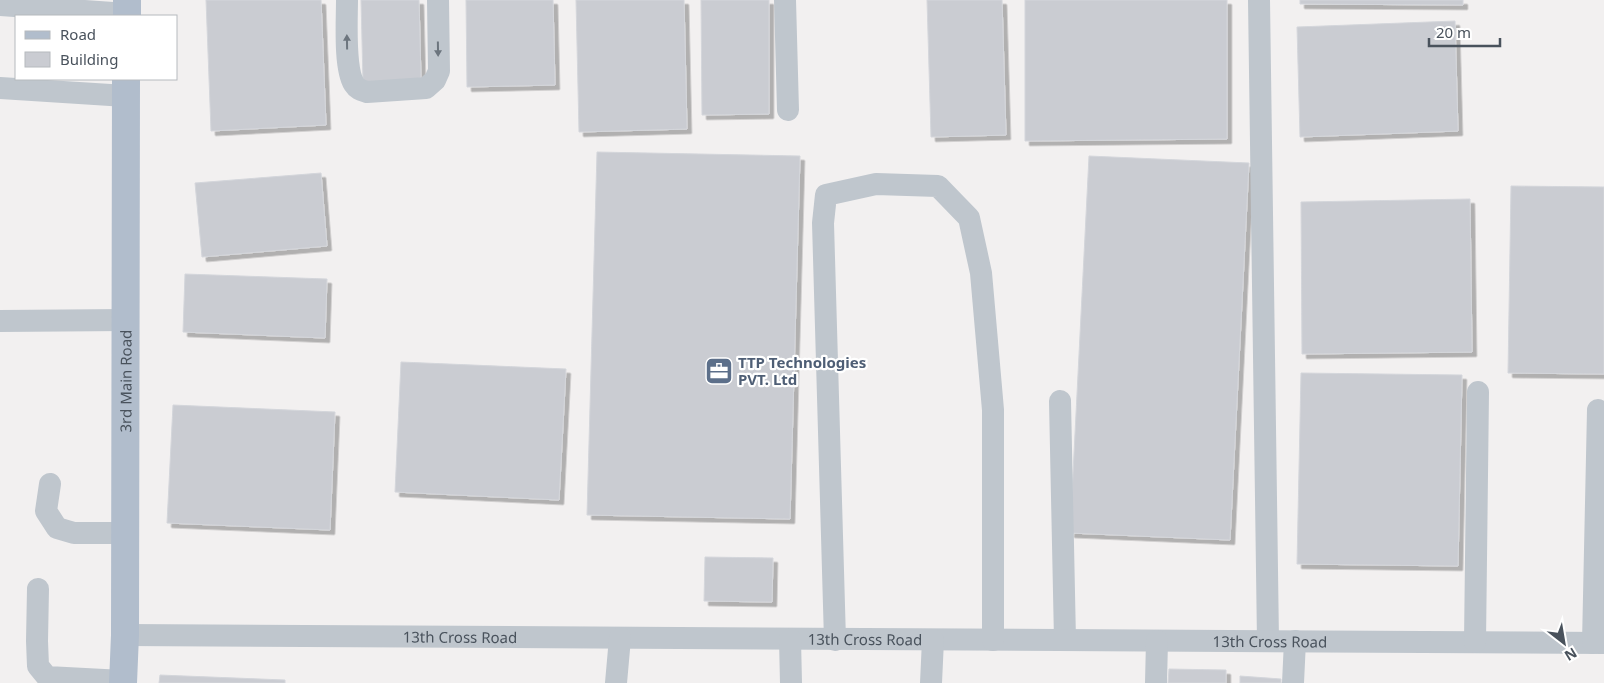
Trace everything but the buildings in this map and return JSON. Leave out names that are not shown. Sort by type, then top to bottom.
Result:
[{"type":"main road","name":"3rd Main Road","points":[[123,682],[126,533],[126,87]]},
{"type":"street","points":[[347,0],[348,63],[353,82],[359,90],[367,92],[426,88],[435,80],[438,72],[438,0]]},
{"type":"street","points":[[785,0],[788,110]]},
{"type":"street","points":[[1259,0],[1268,641]]},
{"type":"street","points":[[0,5],[127,10]]},
{"type":"street","points":[[0,88],[126,87]]},
{"type":"street","points":[[835,640],[823,223],[826,195],[876,184],[938,186],[968,218],[982,273],[993,410],[993,640]]},
{"type":"street","points":[[0,321],[126,320]]},
{"type":"street","points":[[1475,642],[1478,392]]},
{"type":"street","points":[[1060,401],[1065,640]]},
{"type":"street","points":[[1598,410],[1599,643]]},
{"type":"street","points":[[50,484],[46,511],[57,528],[74,533],[126,533]]},
{"type":"street","points":[[38,589],[38,666],[47,677],[123,682]]},
{"type":"street","name":"13th Cross Road","points":[[125,636],[1599,643]]},
{"type":"street","points":[[616,683],[620,638]]},
{"type":"street","points":[[790,639],[791,683]]},
{"type":"street","points":[[931,683],[933,640]]},
{"type":"street","points":[[1156,683],[1157,641]]},
{"type":"street","points":[[1293,683],[1295,641]]},
{"type":"place","name":"TTP Technologies PVT. Ltd","points":[[719,371]]}]
